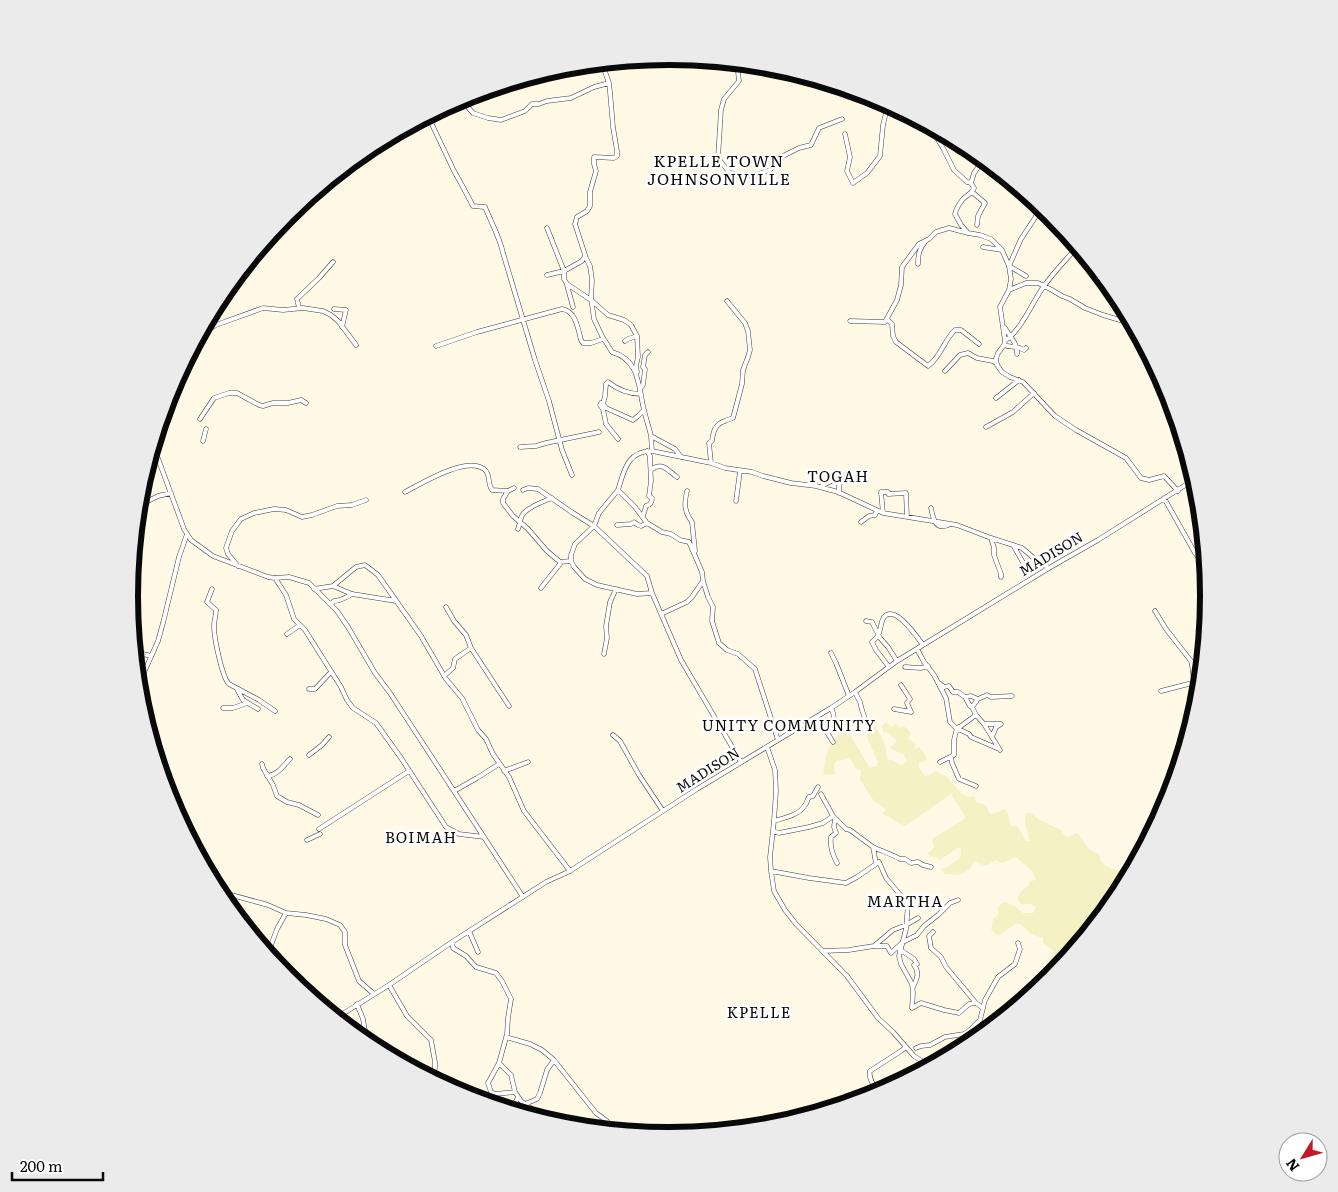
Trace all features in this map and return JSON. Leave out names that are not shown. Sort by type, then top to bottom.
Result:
[{"type":"street","points":[[604,69],[609,83],[617,156],[614,158],[594,157],[596,171],[590,192],[590,206],[575,221],[578,238],[590,266],[592,280],[591,300],[594,319],[603,339],[612,352],[621,355],[627,360],[637,374]]},
{"type":"street","points":[[737,70],[738,81],[724,99],[721,110],[718,158],[729,172],[740,176],[770,170],[783,156],[799,148],[811,145],[819,128],[842,119]]},
{"type":"street","points":[[466,105],[473,113],[501,120],[525,111],[532,104],[571,98],[594,87],[609,83]]},
{"type":"street","points":[[845,134],[850,157],[847,171],[853,183],[867,173],[880,156],[886,112]]},
{"type":"street","points":[[431,122],[473,206],[485,207],[501,242],[565,459],[572,475]]},
{"type":"street","points":[[936,137],[954,170],[974,188],[962,200],[954,214],[968,234]]},
{"type":"street","points":[[971,184],[974,173],[980,166]]},
{"type":"street","points":[[972,192],[985,203],[978,216],[977,225]]},
{"type":"street","points":[[1009,266],[1021,240],[1037,214]]},
{"type":"street","points":[[546,228],[564,271],[564,279],[573,307]]},
{"type":"street","points":[[918,264],[920,247],[936,232],[949,228],[991,239],[1002,250],[1009,266],[1011,279],[1009,290],[1000,308],[1005,343],[1006,346],[1024,350],[1026,348]]},
{"type":"street","points":[[850,320],[885,322],[897,300],[901,285],[902,267],[920,244],[929,239]]},
{"type":"street","points":[[983,246],[1002,250]]},
{"type":"street","points":[[997,364],[996,359],[1005,343],[1028,313],[1044,286],[1073,252]]},
{"type":"street","points":[[547,275],[564,271],[582,261],[585,256]]},
{"type":"street","points":[[299,308],[298,299],[333,262]]},
{"type":"street","points":[[1009,266],[1026,276]]},
{"type":"street","points":[[1009,290],[1026,283],[1038,283],[1085,308],[1123,321]]},
{"type":"street","points":[[567,284],[591,300],[608,315],[624,320],[632,325],[637,336],[637,374],[651,436],[649,451],[652,480],[649,496],[652,498],[652,502],[646,506],[643,516]]},
{"type":"street","points":[[711,463],[709,443],[712,441],[714,429],[733,418],[742,384],[743,370],[750,350],[745,323],[727,301]]},
{"type":"street","points":[[210,329],[263,308],[283,310],[299,308],[323,311],[331,315],[356,345]]},
{"type":"street","points":[[334,309],[346,310],[342,327]]},
{"type":"street","points":[[436,346],[477,332],[565,309],[568,310],[576,322],[581,340],[584,343],[591,344],[603,339]]},
{"type":"street","points":[[887,319],[892,324],[893,336],[896,342],[928,366],[939,356],[950,334],[955,330],[961,330],[979,344]]},
{"type":"street","points":[[1004,326],[1017,347],[1016,354]]},
{"type":"street","points":[[624,341],[637,336]]},
{"type":"street","points":[[618,438],[606,424],[603,409],[600,405],[601,403],[603,404],[606,384],[608,382],[627,393],[633,394],[640,391],[645,369],[643,367],[645,355],[648,352]]},
{"type":"street","points":[[945,371],[960,355],[968,353],[977,358],[993,361],[1002,372],[1024,382],[1054,416],[1126,458],[1141,478],[1149,480],[1164,476],[1178,491]]},
{"type":"street","points":[[996,398],[1018,380]]},
{"type":"street","points":[[986,427],[1013,412],[1034,393]]},
{"type":"street","points":[[200,420],[214,398],[229,394],[238,394],[263,406],[301,400],[306,403]]},
{"type":"street","points":[[603,404],[606,408],[633,420],[644,410]]},
{"type":"street","points":[[203,441],[206,429]]},
{"type":"street","points":[[520,447],[536,446],[599,432]]},
{"type":"street","points":[[651,436],[675,449],[681,457]]},
{"type":"street","points":[[652,593],[636,594],[597,585],[584,579],[571,561],[572,550],[575,544],[594,526],[599,514],[618,490],[629,461],[637,454],[649,451],[839,492],[883,513],[957,525],[1022,548],[1049,568]]},
{"type":"street","points":[[157,456],[184,529],[191,540],[213,556],[268,577],[290,577],[309,583],[330,604],[348,626],[375,673],[523,897]]},
{"type":"street","points":[[404,492],[436,475],[456,468],[474,465],[484,469],[488,475],[492,490],[508,491],[514,488]]},
{"type":"street","points":[[651,470],[657,466],[662,466],[677,477]]},
{"type":"street","points":[[736,501],[740,471]]},
{"type":"street","points":[[820,487],[833,480],[834,473],[841,475],[839,492]]},
{"type":"street","name":"MADISON","points":[[342,1014],[546,882],[570,872],[697,789],[850,696],[897,661],[1188,484]]},
{"type":"street","points":[[523,490],[528,488],[538,489],[594,526],[647,576],[652,593],[681,660],[741,762]]},
{"type":"street","points":[[618,490],[643,516],[647,523],[662,532],[689,542],[702,572],[708,597],[713,607],[712,621],[719,643],[727,650],[738,654],[755,669],[778,740]]},
{"type":"street","points":[[687,490],[684,503],[692,522],[695,556]]},
{"type":"street","points":[[508,491],[503,503],[513,516],[560,562],[571,561]]},
{"type":"street","points":[[883,513],[882,492],[906,494],[907,517]]},
{"type":"street","points":[[147,502],[158,496],[171,493]]},
{"type":"street","points":[[518,529],[524,513],[552,498]]},
{"type":"street","points":[[1164,498],[1198,556]]},
{"type":"street","points":[[238,566],[228,554],[226,548],[232,531],[241,518],[274,509],[286,510],[302,516],[312,515],[338,506],[352,505],[366,500]]},
{"type":"street","points":[[931,508],[934,522]]},
{"type":"street","points":[[861,522],[875,515],[877,511]]},
{"type":"street","points":[[617,525],[634,522],[641,526],[647,523]]},
{"type":"street","points":[[144,672],[163,623],[179,557],[187,534]]},
{"type":"street","points":[[991,538],[1001,577]]},
{"type":"street","points":[[1013,545],[1025,566],[1026,572]]},
{"type":"street","points":[[541,588],[560,562]]},
{"type":"street","points":[[333,586],[356,567],[365,565],[378,575],[421,636],[444,676],[462,698],[478,730],[486,739],[499,764],[509,777],[524,811],[570,872]]},
{"type":"street","points":[[275,578],[286,595],[294,619],[305,630],[341,687],[347,700],[353,708],[376,723],[446,827],[459,834],[484,837]]},
{"type":"street","points":[[661,614],[687,602],[703,581]]},
{"type":"street","points":[[314,589],[333,586],[352,594],[396,601]]},
{"type":"street","points":[[319,592],[324,587]]},
{"type":"street","points":[[212,589],[207,602],[216,610],[215,635],[221,669],[226,681],[275,711]]},
{"type":"street","points":[[604,654],[610,602],[616,590]]},
{"type":"street","points":[[330,604],[352,594]]},
{"type":"street","points":[[446,607],[454,621],[466,635],[471,648],[509,706]]},
{"type":"street","points":[[1155,611],[1166,629],[1191,661],[1193,678]]},
{"type":"street","points":[[889,667],[872,644],[878,635],[883,618],[893,615],[908,625],[923,645]]},
{"type":"street","points":[[866,621],[872,622],[878,635],[897,661]]},
{"type":"street","points":[[287,634],[300,625]]},
{"type":"street","points":[[444,676],[453,668],[455,659],[471,648]]},
{"type":"street","points":[[917,649],[946,698],[950,722],[971,737],[1000,750],[964,697],[958,692],[954,692],[949,686],[938,683]]},
{"type":"street","points":[[831,653],[850,696]]},
{"type":"street","points":[[142,654],[151,656]]},
{"type":"street","points":[[905,667],[921,668],[928,666]]},
{"type":"street","points":[[309,689],[315,689],[331,672]]},
{"type":"street","points":[[1161,691],[1192,684]]},
{"type":"street","points":[[894,709],[911,712],[908,703],[909,696],[901,686]]},
{"type":"street","points":[[236,688],[246,703],[258,709]]},
{"type":"street","points":[[855,692],[866,722]]},
{"type":"street","points":[[972,707],[978,699],[987,695],[991,697],[1012,696]]},
{"type":"street","points":[[964,697],[971,696],[978,699]]},
{"type":"street","points":[[223,708],[233,708],[246,703]]},
{"type":"street","points":[[831,708],[834,713],[834,719],[828,734],[833,742]]},
{"type":"street","points":[[940,762],[954,755],[954,740],[957,728],[976,715]]},
{"type":"street","points":[[984,724],[1001,724],[996,727],[992,737]]},
{"type":"street","points":[[613,735],[620,741],[639,775],[663,811]]},
{"type":"street","points":[[309,755],[329,737]]},
{"type":"street","points":[[767,747],[775,770],[776,791],[770,857],[774,891],[796,924],[847,976],[878,1018],[914,1056],[923,1062]]},
{"type":"street","points":[[951,757],[959,779],[976,786]]},
{"type":"street","points":[[267,776],[273,775],[290,759]]},
{"type":"street","points":[[504,771],[528,762]]},
{"type":"street","points":[[262,764],[277,796],[318,815]]},
{"type":"street","points":[[454,791],[499,764]]},
{"type":"street","points":[[307,840],[409,771]]},
{"type":"street","points":[[774,821],[800,811],[818,787]]},
{"type":"street","points":[[822,794],[834,817],[846,829],[872,847],[897,856],[900,859],[906,859],[911,863],[918,862],[931,866]]},
{"type":"street","points":[[773,831],[779,833],[790,831],[823,823],[834,817]]},
{"type":"street","points":[[834,817],[836,833],[831,837],[830,844],[837,862]]},
{"type":"street","points":[[823,951],[887,946],[891,953],[898,949],[902,943],[908,904],[886,878],[877,863],[872,847]]},
{"type":"street","points":[[771,871],[846,883],[888,854]]},
{"type":"street","points":[[229,894],[268,905],[286,913],[326,919],[340,925],[345,932],[345,945],[360,981],[374,994]]},
{"type":"street","points":[[902,943],[917,935],[924,926],[950,903],[958,900]]},
{"type":"street","points":[[271,947],[286,913]]},
{"type":"street","points":[[874,946],[893,930],[918,918]]},
{"type":"street","points":[[469,931],[478,952]]},
{"type":"street","points":[[933,932],[929,936],[931,948],[976,1003],[983,1008]]},
{"type":"street","points":[[452,942],[453,948],[466,956],[474,966],[496,973],[511,999],[506,1038],[498,1063],[488,1083],[491,1092],[496,1094],[516,1092]]},
{"type":"street","points":[[916,1048],[930,1045],[945,1036],[964,1034],[980,1020],[985,1000],[998,977],[1015,964],[1020,949],[1018,943]]},
{"type":"street","points":[[898,949],[914,959],[917,964],[914,966],[917,970],[917,980],[912,987]]},
{"type":"street","points":[[898,949],[901,964],[912,987],[912,1008],[920,1003],[959,1013],[969,1004],[976,1003]]},
{"type":"street","points":[[389,985],[407,1016],[431,1040],[435,1062],[434,1072]]},
{"type":"street","points":[[357,1004],[365,1031]]},
{"type":"street","points":[[506,1038],[530,1044],[542,1050],[554,1060],[596,1113],[608,1123]]},
{"type":"street","points":[[875,1086],[870,1078],[870,1071],[906,1047]]},
{"type":"street","points":[[525,1104],[537,1099],[547,1070],[554,1060]]},
{"type":"street","points":[[498,1063],[511,1075],[518,1097],[531,1109]]},
{"type":"street","points":[[515,1104],[518,1097]]},
{"type":"shaded area","points":[[886,722],[891,727],[896,724],[899,728],[904,726],[911,733],[908,738],[916,746],[914,748],[919,747],[927,760],[919,763],[919,767],[925,777],[936,771],[946,776],[961,793],[969,797],[975,796],[976,802],[986,805],[989,813],[992,814],[1005,809],[1011,826],[1017,826],[1026,841],[1029,841],[1025,814],[1032,813],[1038,819],[1061,830],[1066,837],[1078,833],[1087,847],[1099,854],[1101,861],[1105,865],[1115,870],[1124,871],[1090,919],[1050,964],[1049,959],[1054,956],[1055,952],[1043,943],[1043,937],[1031,934],[1022,925],[1017,923],[998,936],[991,930],[993,919],[998,915],[998,906],[1004,902],[1015,906],[1023,913],[1033,913],[1036,907],[1030,904],[1021,904],[1018,901],[1021,891],[1028,886],[1030,881],[1036,880],[1031,870],[1016,857],[1002,863],[996,860],[988,865],[975,861],[969,870],[959,875],[944,874],[941,869],[960,858],[961,850],[959,847],[940,860],[936,857],[930,857],[927,853],[934,847],[932,839],[966,818],[951,794],[905,826],[883,814],[886,809],[874,801],[860,779],[861,770],[855,768],[851,760],[847,758],[836,761],[834,765],[835,774],[826,775],[823,773],[828,750],[839,734],[847,730],[870,768],[877,766],[878,762],[866,736],[873,732],[869,724],[880,733],[886,747],[888,760],[901,765],[907,761],[903,754],[891,749],[890,747],[897,742],[887,732],[883,732],[882,726]]},
{"type":"district","name":"KPELLE TOWN JOHNSONVILLE","points":[[719,170]]},
{"type":"district","name":"TOGAH","points":[[838,477]]},
{"type":"district","name":"UNITY COMMUNITY","points":[[789,726]]},
{"type":"district","name":"BOIMAH","points":[[421,838]]},
{"type":"district","name":"MARTHA","points":[[905,902]]},
{"type":"district","name":"KPELLE","points":[[759,1013]]}]
